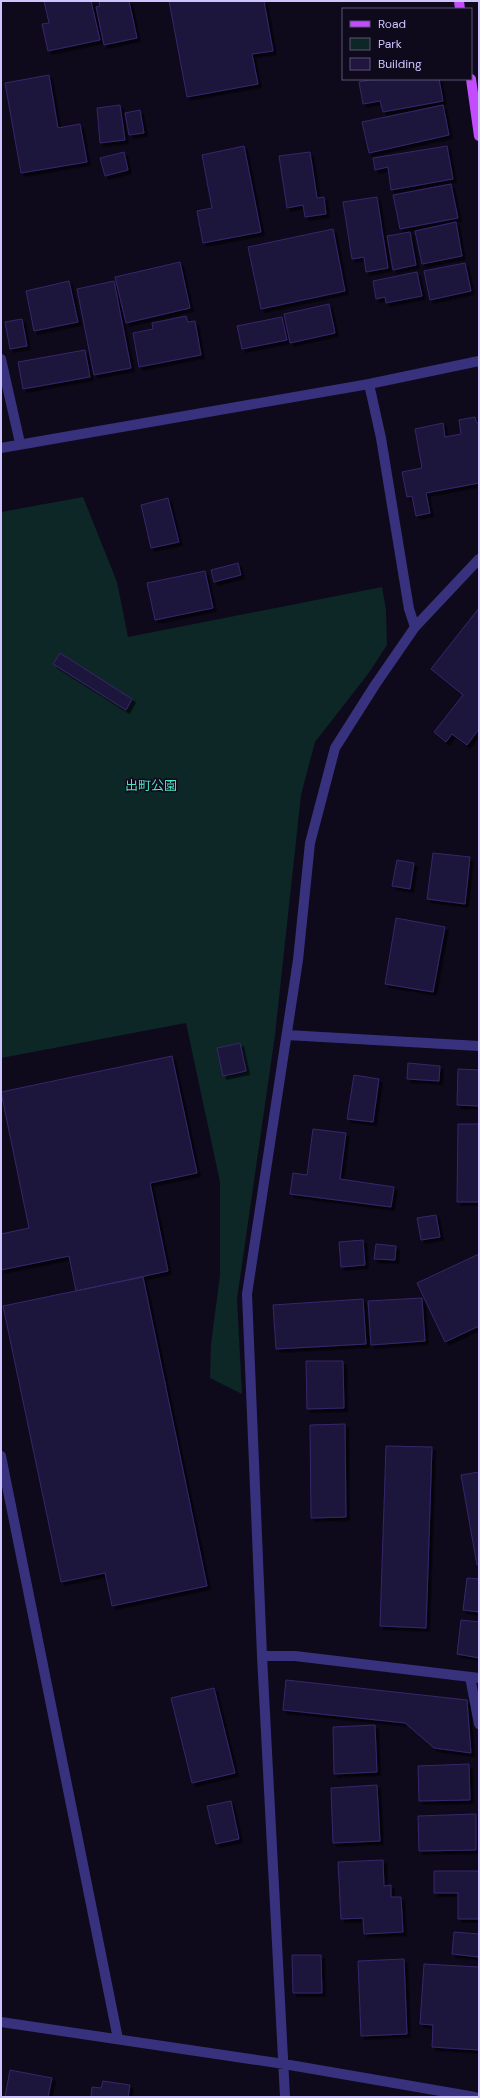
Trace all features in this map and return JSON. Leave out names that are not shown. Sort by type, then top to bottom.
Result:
[{"type":"main road","points":[[471,80],[479,136]]},
{"type":"street","points":[[1,359],[20,443]]},
{"type":"street","points":[[1,448],[20,443],[368,384],[479,361]]},
{"type":"street","points":[[368,384],[381,438],[409,609],[415,627]]},
{"type":"street","points":[[285,2097],[262,1656],[247,1294],[298,960],[310,843],[335,748],[375,685],[415,627],[479,559]]},
{"type":"street","points":[[287,1035],[479,1046]]},
{"type":"street","points":[[1,1456],[118,2039]]},
{"type":"street","points":[[262,1656],[295,1656],[474,1678],[479,1724]]},
{"type":"street","points":[[1,2022],[284,2064],[475,2097]]},
{"type":"green space","name":"出町公園","points":[[83,497],[117,582],[128,637],[382,587],[386,610],[387,645],[368,674],[315,742],[301,795],[275,1035],[237,1299],[242,1394],[210,1378],[211,1344],[220,1275],[220,1182],[186,1023],[1,1058],[1,512]]},
{"type":"building","points":[[44,1],[91,1],[100,40],[48,51],[42,24],[49,23]]},
{"type":"building","points":[[99,1],[129,1],[137,38],[104,45],[96,7],[100,6]]},
{"type":"building","points":[[169,1],[264,1],[273,51],[252,54],[258,84],[187,97]]},
{"type":"building","points":[[49,75],[58,128],[80,124],[87,162],[21,173],[5,83]]},
{"type":"building","points":[[368,80],[439,80],[443,101],[383,112],[380,101],[363,104],[359,82]]},
{"type":"building","points":[[120,105],[125,140],[100,143],[97,108]]},
{"type":"building","points":[[443,105],[449,135],[369,153],[362,122]]},
{"type":"building","points":[[140,110],[144,133],[129,135],[125,113]]},
{"type":"building","points":[[244,146],[261,232],[203,243],[197,211],[212,208],[202,155]]},
{"type":"building","points":[[447,146],[453,179],[391,190],[388,167],[375,170],[373,158]]},
{"type":"building","points":[[124,152],[128,170],[105,176],[100,158]]},
{"type":"building","points":[[310,152],[317,198],[324,197],[326,214],[305,217],[303,205],[287,208],[279,156]]},
{"type":"building","points":[[451,184],[458,218],[400,229],[393,195]]},
{"type":"building","points":[[377,197],[388,268],[366,272],[364,257],[352,259],[343,202]]},
{"type":"building","points":[[456,222],[462,256],[422,264],[415,231]]},
{"type":"building","points":[[333,229],[345,291],[261,309],[248,247]]},
{"type":"building","points":[[410,232],[416,265],[393,270],[387,236]]},
{"type":"building","points":[[180,262],[190,308],[126,323],[115,277]]},
{"type":"building","points":[[465,263],[471,291],[430,300],[424,271]]},
{"type":"building","points":[[417,272],[422,296],[386,303],[385,297],[376,299],[373,281]]},
{"type":"building","points":[[69,281],[78,322],[34,331],[26,291]]},
{"type":"building","points":[[114,281],[131,368],[94,375],[77,289]]},
{"type":"building","points":[[329,304],[335,333],[290,343],[284,314]]},
{"type":"building","points":[[186,316],[188,322],[195,321],[201,355],[139,367],[133,333],[153,329],[152,323]]},
{"type":"building","points":[[282,317],[287,340],[242,349],[237,326]]},
{"type":"building","points":[[22,319],[27,346],[10,349],[5,322]]},
{"type":"building","points":[[85,350],[90,377],[23,389],[18,362]]},
{"type":"building","points":[[475,417],[476,422],[479,424],[479,483],[426,493],[430,513],[416,516],[412,496],[407,497],[402,472],[422,468],[415,429],[443,423],[445,437],[461,434],[459,420]]},
{"type":"building","points":[[168,498],[179,542],[151,548],[141,505]]},
{"type":"building","points":[[238,563],[241,575],[214,582],[211,570]]},
{"type":"building","points":[[205,571],[213,608],[155,620],[147,583]]},
{"type":"building","points":[[479,608],[479,729],[467,745],[452,734],[446,742],[434,732],[463,695],[431,669]]},
{"type":"building","points":[[60,653],[132,699],[126,710],[53,664]]},
{"type":"building","points":[[433,853],[470,857],[465,904],[427,899]]},
{"type":"building","points":[[397,860],[414,863],[410,889],[392,886]]},
{"type":"building","points":[[396,918],[445,927],[433,992],[385,984]]},
{"type":"building","points":[[240,1043],[246,1071],[223,1076],[217,1048]]},
{"type":"building","points":[[172,1056],[197,1173],[150,1183],[168,1271],[76,1291],[69,1256],[1,1270],[1,1234],[29,1228],[1,1092]]},
{"type":"building","points":[[408,1063],[440,1066],[439,1081],[407,1079]]},
{"type":"building","points":[[458,1069],[479,1070],[479,1106],[457,1105]]},
{"type":"building","points":[[354,1075],[379,1079],[373,1122],[347,1119]]},
{"type":"building","points":[[458,1124],[479,1124],[479,1202],[457,1202]]},
{"type":"building","points":[[313,1129],[346,1133],[340,1179],[394,1187],[391,1207],[290,1194],[293,1173],[307,1175]]},
{"type":"building","points":[[436,1215],[440,1237],[421,1240],[417,1218]]},
{"type":"building","points":[[363,1240],[365,1265],[341,1267],[339,1242]]},
{"type":"building","points":[[376,1244],[396,1246],[395,1260],[374,1259]]},
{"type":"building","points":[[479,1254],[479,1326],[445,1342],[417,1283]]},
{"type":"building","points":[[143,1277],[207,1586],[112,1606],[105,1573],[61,1582],[3,1306]]},
{"type":"building","points":[[422,1298],[425,1341],[371,1345],[368,1301]]},
{"type":"building","points":[[363,1299],[366,1344],[276,1349],[273,1305]]},
{"type":"building","points":[[306,1361],[343,1361],[344,1408],[307,1409]]},
{"type":"building","points":[[345,1424],[346,1517],[311,1518],[310,1425]]},
{"type":"building","points":[[386,1446],[432,1447],[426,1628],[380,1626]]},
{"type":"building","points":[[479,1472],[479,1564],[477,1565],[461,1475]]},
{"type":"building","points":[[467,1578],[479,1579],[479,1612],[463,1610]]},
{"type":"building","points":[[461,1620],[479,1622],[479,1658],[457,1654]]},
{"type":"building","points":[[286,1680],[467,1700],[471,1753],[434,1748],[405,1723],[283,1710]]},
{"type":"building","points":[[214,1688],[235,1773],[192,1783],[171,1698]]},
{"type":"building","points":[[375,1725],[377,1772],[334,1774],[333,1727]]},
{"type":"building","points":[[469,1764],[470,1800],[419,1801],[418,1766]]},
{"type":"building","points":[[377,1785],[380,1841],[333,1843],[331,1788]]},
{"type":"building","points":[[231,1801],[239,1839],[216,1844],[207,1806]]},
{"type":"building","points":[[476,1814],[476,1850],[419,1851],[418,1816]]},
{"type":"building","points":[[383,1860],[384,1886],[391,1885],[391,1897],[401,1897],[403,1932],[364,1934],[363,1918],[341,1919],[338,1862]]},
{"type":"building","points":[[434,1871],[479,1871],[479,1919],[458,1919],[458,1893],[434,1893]]},
{"type":"building","points":[[454,1932],[479,1934],[479,1957],[452,1954]]},
{"type":"building","points":[[292,1955],[321,1955],[322,1993],[293,1993]]},
{"type":"building","points":[[404,1959],[407,2034],[361,2036],[358,1961]]},
{"type":"building","points":[[424,1964],[479,1967],[479,2050],[432,2047],[433,2025],[420,2024]]},
{"type":"building","points":[[10,2070],[52,2078],[48,2097],[5,2097]]},
{"type":"building","points":[[103,2081],[130,2085],[128,2097],[91,2097],[92,2087],[101,2088]]}]
